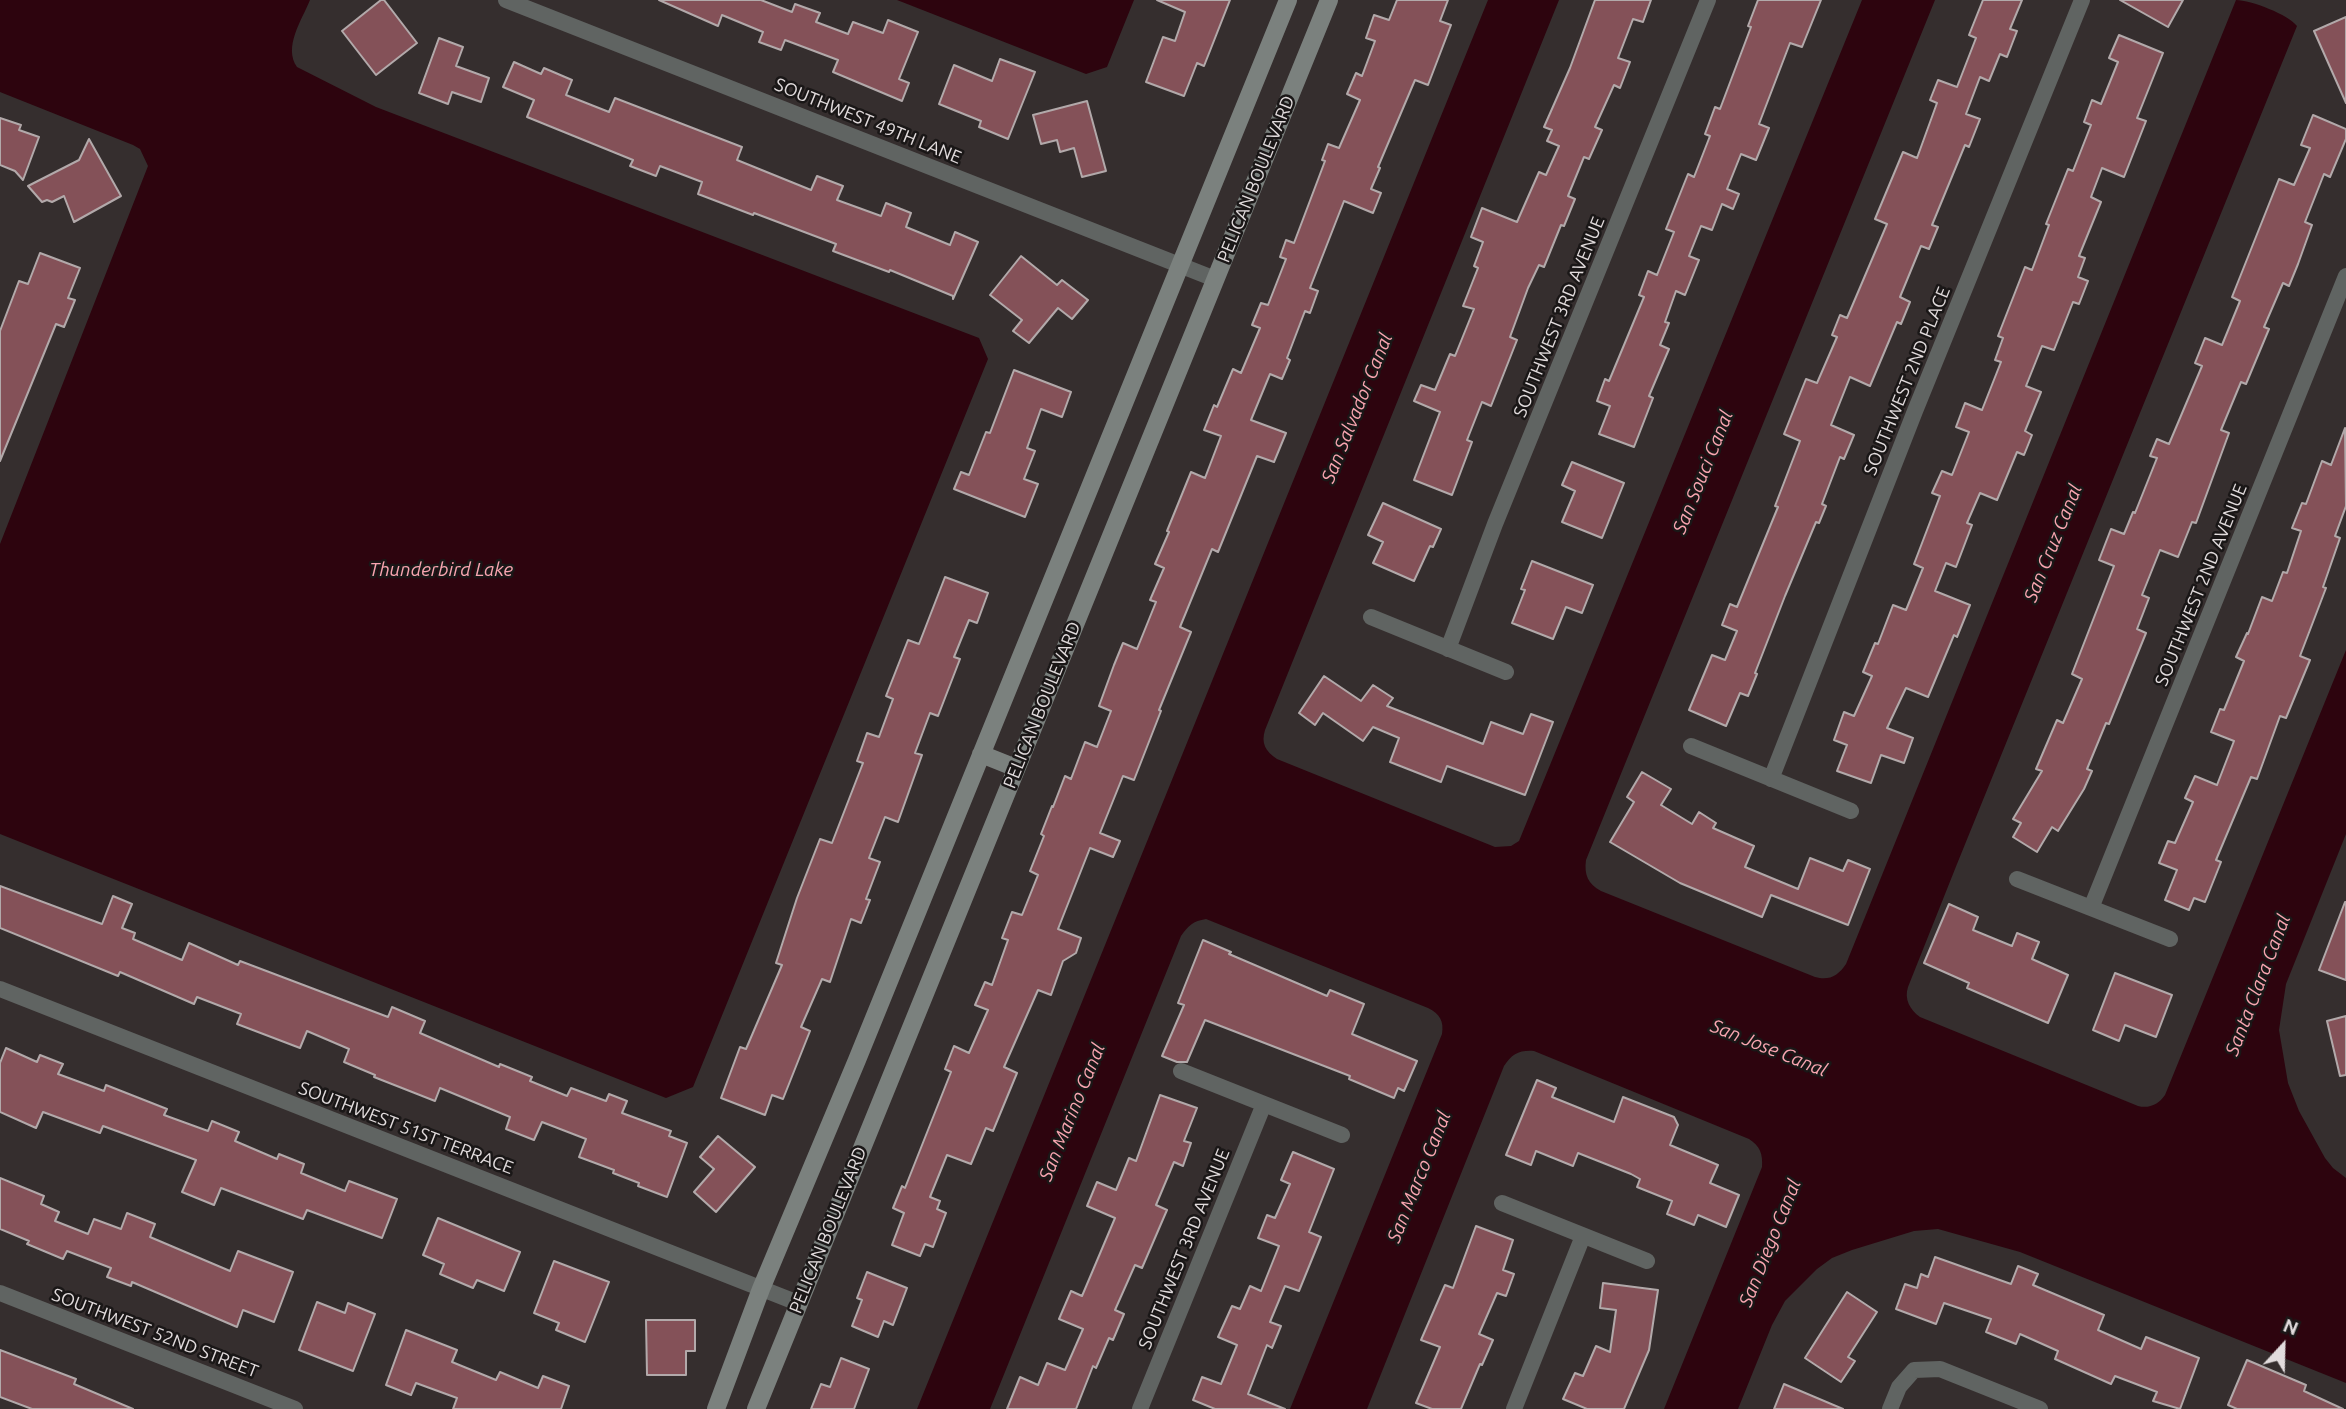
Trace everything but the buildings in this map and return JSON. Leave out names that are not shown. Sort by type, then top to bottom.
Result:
[{"type":"street","name":"SOUTHWEST 49TH LANE","points":[[506,0],[1215,279]]},
{"type":"street","points":[[716,1409],[761,1289],[1288,0]]},
{"type":"street","name":"PELICAN BOULEVARD","points":[[756,1409],[1329,0]]},
{"type":"street","name":"SOUTHWEST 3RD AVENUE","points":[[1448,649],[1708,0]]},
{"type":"street","name":"SOUTHWEST 2ND PLACE","points":[[1771,779],[1915,411],[2082,0]]},
{"type":"street","name":"SOUTHWEST 2ND AVENUE","points":[[2091,908],[2346,276]]},
{"type":"street","points":[[1371,617],[1506,672]]},
{"type":"street","points":[[1691,746],[1851,811]]},
{"type":"street","points":[[981,754],[1016,768]]},
{"type":"street","points":[[2017,879],[2170,939]]},
{"type":"street","name":"SOUTHWEST 51ST TERRACE","points":[[0,989],[798,1303]]},
{"type":"street","points":[[1181,1071],[1342,1135]]},
{"type":"street","name":"SOUTHWEST 3RD AVENUE","points":[[1140,1409],[1264,1104]]},
{"type":"street","points":[[1502,1203],[1647,1261]]},
{"type":"street","points":[[1514,1409],[1583,1236]]},
{"type":"street","name":"SOUTHWEST 52ND STREET","points":[[0,1293],[295,1409]]},
{"type":"street","points":[[1890,1409],[1899,1387],[1914,1370],[1940,1369],[2040,1409]]},
{"type":"water","name":"Thunderbird Lake","points":[[0,0],[310,0],[293,42],[293,59],[297,67],[376,107],[979,338],[988,359],[693,1087],[666,1098],[0,834],[0,544],[148,166],[140,149],[133,145],[0,92]]},
{"type":"water","points":[[897,0],[1134,0],[1107,67],[1086,74]]},
{"type":"water","points":[[1488,0],[1559,0],[1265,730],[1265,746],[1277,759],[1495,847],[1511,846],[1519,841],[1862,0],[1935,0],[1586,860],[1588,879],[1601,891],[1815,977],[1825,978],[1840,972],[1846,964],[2236,0],[2269,9],[2297,26],[1957,864],[1908,987],[1907,1000],[1920,1017],[2138,1106],[2150,1106],[2160,1101],[2165,1095],[2346,650],[2346,834],[2286,984],[2279,1030],[2288,1083],[2299,1111],[2325,1158],[2346,1178],[2346,1383],[2020,1252],[1938,1229],[1914,1231],[1852,1250],[1832,1258],[1817,1269],[1785,1301],[1772,1325],[1738,1409],[1664,1409],[1762,1167],[1760,1151],[1749,1139],[1529,1051],[1516,1054],[1504,1066],[1367,1409],[1290,1409],[1442,1034],[1442,1022],[1436,1013],[1428,1008],[1206,919],[1191,925],[1181,936],[990,1409],[917,1409]]},
{"type":"water label","name":"San Salvador Canal","points":[[1357,408]]},
{"type":"water label","name":"San Souci Canal","points":[[1703,472]]},
{"type":"water label","name":"San Cruz Canal","points":[[2053,543]]},
{"type":"water label","name":"Santa Clara Canal","points":[[2258,985]]},
{"type":"water label","name":"San Jose Canal","points":[[1769,1048]]},
{"type":"water label","name":"San Marino Canal","points":[[1072,1112]]},
{"type":"water label","name":"San Marco Canal","points":[[1419,1177]]},
{"type":"water label","name":"San Diego Canal","points":[[1770,1243]]}]
